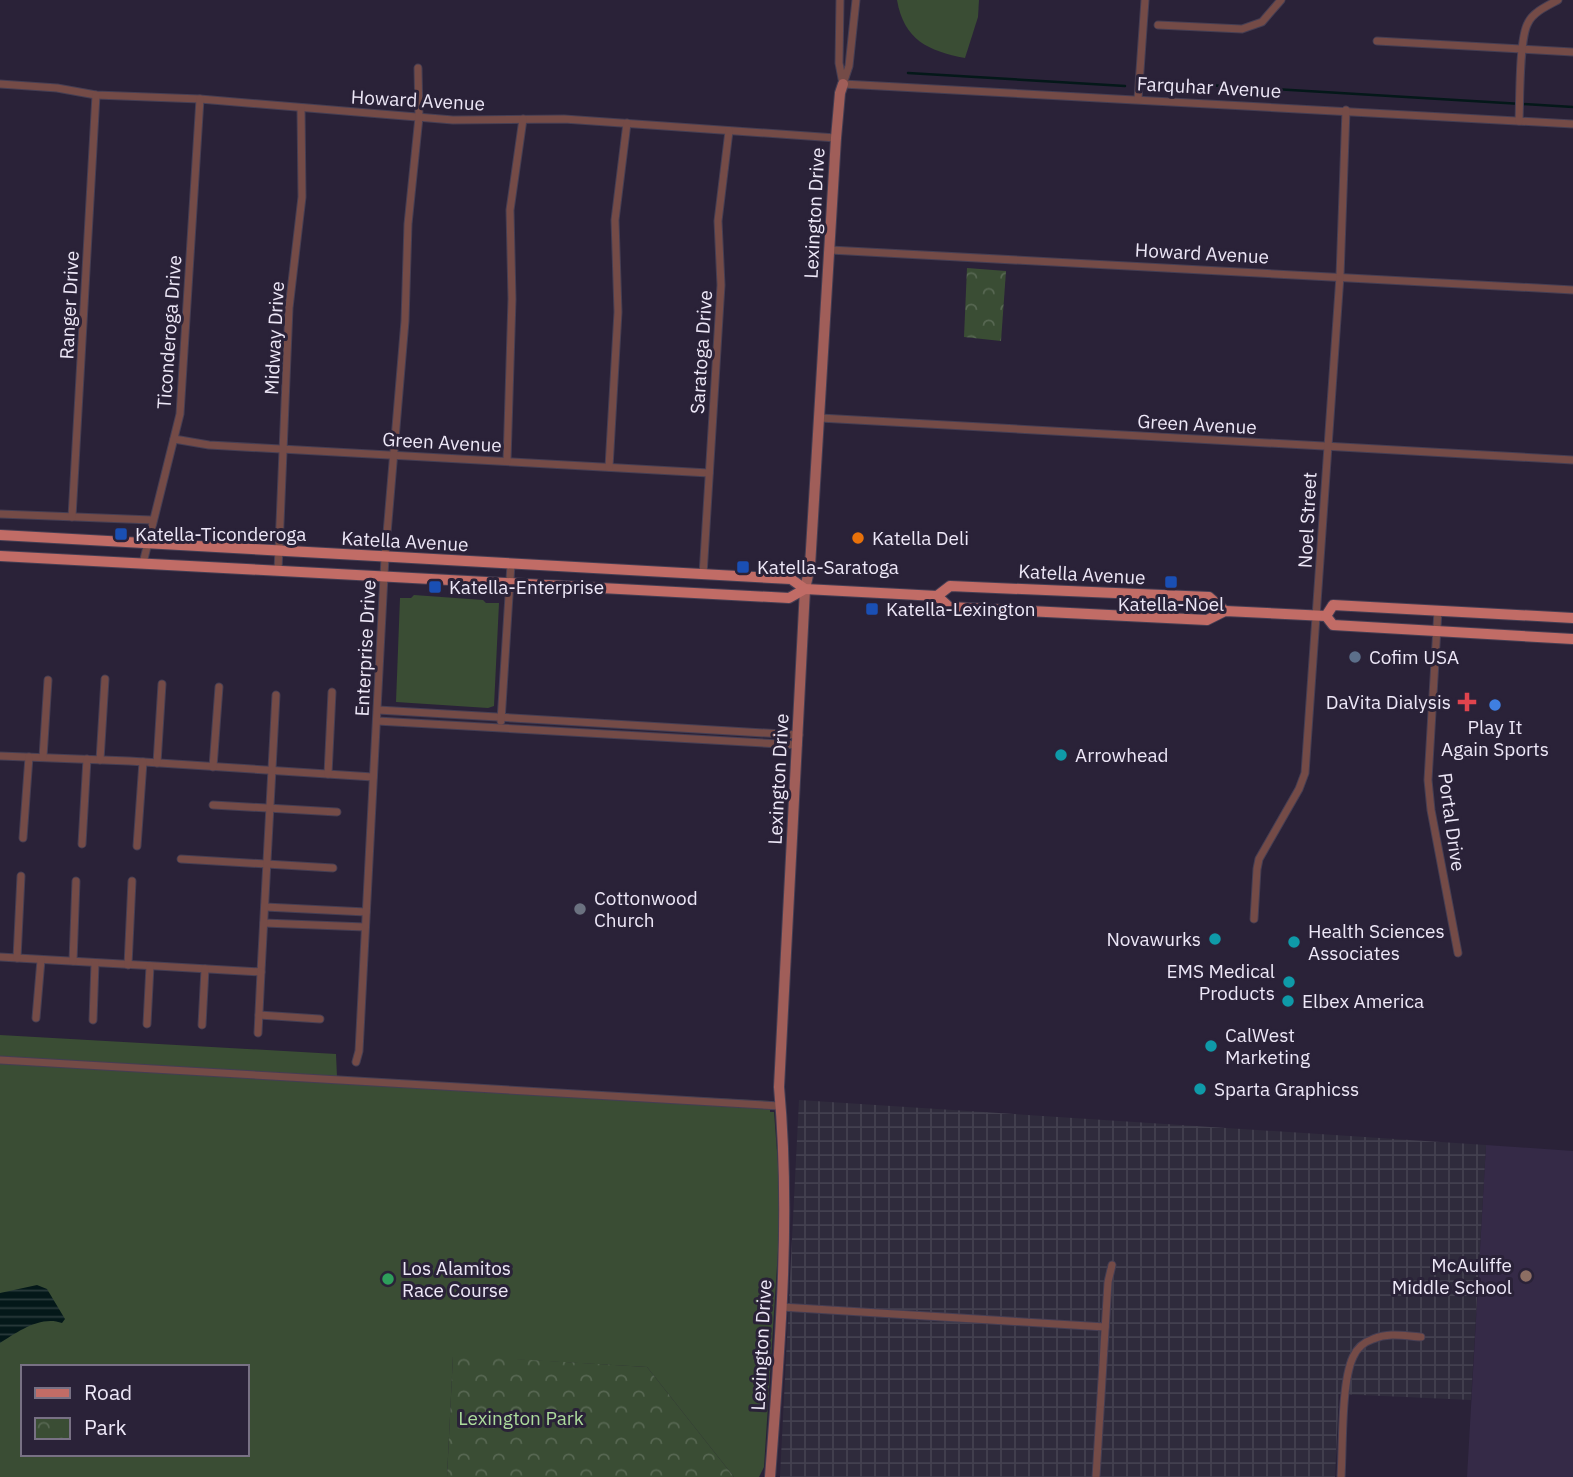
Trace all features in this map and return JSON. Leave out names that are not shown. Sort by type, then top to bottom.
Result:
[{"type":"main road","name":"Katella Avenue","points":[[0,535],[791,579],[805,589]]},
{"type":"main road","name":"Katella Avenue","points":[[0,556],[789,598],[805,589],[937,596],[949,607],[1207,620],[1225,611],[1322,616],[1334,625],[1573,639]]},
{"type":"main road","name":"Katella Avenue","points":[[937,596],[950,586],[1209,597],[1225,611]]},
{"type":"main road","name":"Katella Avenue","points":[[1322,616],[1334,605],[1573,618]]},
{"type":"street","name":"Lexington Drive","points":[[840,0],[839,63],[843,84]]},
{"type":"street","name":"Lexington Drive","points":[[770,1477],[786,1205],[779,1087],[805,589],[810,566],[836,138],[840,93],[849,66],[856,0]]},
{"type":"street","points":[[1138,99],[1144,0]]},
{"type":"street","points":[[1158,25],[1242,29],[1262,22],[1281,0]]},
{"type":"street","points":[[1537,0],[1542,9]]},
{"type":"street","points":[[1519,121],[1522,50],[1528,23],[1542,9],[1558,0]]},
{"type":"street","points":[[1377,41],[1573,52]]},
{"type":"street","name":"Enterprise Drive","points":[[356,1062],[359,1051],[385,557],[405,321],[408,224],[419,117],[418,68]]},
{"type":"street","name":"Farquhar Avenue","points":[[843,84],[1573,124]]},
{"type":"street","name":"Howard Avenue","points":[[0,85],[57,88],[96,95],[200,99],[453,120],[523,119],[627,123],[836,138]]},
{"type":"street","name":"Ranger Drive","points":[[72,517],[96,95]]},
{"type":"street","name":"Ticonderoga Drive","points":[[143,563],[180,414],[200,99]]},
{"type":"street","name":"Midway Drive","points":[[278,571],[289,308],[302,197],[301,108]]},
{"type":"street","name":"Noel Street","points":[[1254,919],[1256,869],[1259,859],[1299,789],[1305,773],[1312,657],[1322,616],[1327,447],[1340,276],[1346,110]]},
{"type":"street","points":[[507,461],[512,299],[510,210],[523,119]]},
{"type":"street","points":[[609,467],[618,312],[615,220],[627,123]]},
{"type":"street","name":"Saratoga Drive","points":[[703,575],[721,285],[718,220],[729,131]]},
{"type":"street","name":"Howard Avenue","points":[[830,250],[1573,290]]},
{"type":"street","name":"Green Avenue","points":[[820,418],[1573,460]]},
{"type":"street","name":"Green Avenue","points":[[174,439],[209,445],[709,473]]},
{"type":"street","points":[[0,514],[152,520]]},
{"type":"street","points":[[501,728],[511,564]]},
{"type":"street","name":"Portal Drive","points":[[1438,610],[1428,780],[1431,810],[1458,953]]},
{"type":"street","points":[[100,760],[106,679]]},
{"type":"street","points":[[43,757],[48,680]]},
{"type":"street","points":[[157,763],[162,684]]},
{"type":"street","points":[[213,767],[219,687]]},
{"type":"street","points":[[328,774],[332,692]]},
{"type":"street","points":[[258,1033],[276,695]]},
{"type":"street","points":[[378,710],[798,740]]},
{"type":"street","points":[[377,722],[798,740]]},
{"type":"street","points":[[0,756],[373,777]]},
{"type":"street","points":[[23,838],[29,757]]},
{"type":"street","points":[[82,844],[88,759]]},
{"type":"street","points":[[137,846],[143,762]]},
{"type":"street","points":[[212,805],[337,812]]},
{"type":"street","points":[[181,859],[333,867]]},
{"type":"street","points":[[17,958],[21,876]]},
{"type":"street","points":[[73,961],[76,881]]},
{"type":"street","points":[[128,964],[132,881]]},
{"type":"street","points":[[265,907],[366,912]]},
{"type":"street","points":[[264,923],[365,927]]},
{"type":"street","points":[[0,957],[261,972]]},
{"type":"street","points":[[36,1018],[41,960]]},
{"type":"street","points":[[93,1020],[95,963]]},
{"type":"street","points":[[147,1024],[150,966]]},
{"type":"street","points":[[202,1025],[205,969]]},
{"type":"street","points":[[259,1015],[320,1018]]},
{"type":"street","points":[[0,1060],[780,1106]]},
{"type":"street","points":[[1096,1477],[1108,1282],[1112,1265]]},
{"type":"street","points":[[781,1307],[1105,1327]]},
{"type":"street","points":[[1341,1477],[1346,1386],[1354,1353],[1364,1343],[1375,1338],[1397,1334],[1421,1337]]},
{"type":"shaded area","points":[[799,1100],[1486,1145],[1471,1400],[1339,1394],[1335,1477],[780,1477]]},
{"type":"shaded area","name":"McAuliffe Middle School","points":[[1486,1145],[1573,1151],[1573,1477],[1467,1477]]},
{"type":"shaded area","points":[[37,1285],[47,1289],[65,1319],[62,1323],[46,1321],[29,1326],[0,1343],[0,1293]]},
{"type":"green space","points":[[897,0],[979,0],[978,17],[965,58],[940,52],[920,41],[905,25]]},
{"type":"green space","points":[[967,268],[1006,271],[1001,341],[964,337]]},
{"type":"green space","points":[[414,595],[499,603],[494,706],[488,708],[396,702],[400,598],[411,598]]},
{"type":"green space","name":"Los Alamitos Race Course","points":[[0,1035],[336,1054],[337,1077],[770,1101],[770,1112],[774,1112],[781,1204],[764,1467],[759,1477],[734,1477],[647,1367],[453,1356],[447,1477],[0,1477]]},
{"type":"green space","name":"Lexington Park","points":[[453,1355],[647,1367],[734,1477],[447,1477]]},
{"type":"waterway","points":[[908,73],[1125,86]]},
{"type":"waterway","points":[[1152,86],[1174,83],[1573,107]]},
{"type":"place","name":"Katella-Ticonderoga","points":[[121,534]]},
{"type":"place","name":"Katella Deli","points":[[858,538]]},
{"type":"place","name":"Katella-Saratoga","points":[[743,567]]},
{"type":"place","name":"Katella-Noel","points":[[1171,582]]},
{"type":"place","name":"Katella-Enterprise","points":[[435,587]]},
{"type":"place","name":"Katella-Lexington","points":[[872,609]]},
{"type":"place","name":"Cofim USA","points":[[1355,657]]},
{"type":"place","name":"DaVita Dialysis","points":[[1467,702]]},
{"type":"place","name":"Play It Again Sports","points":[[1495,705]]},
{"type":"place","name":"Arrowhead","points":[[1061,755]]},
{"type":"place","name":"Cottonwood Church","points":[[580,909]]},
{"type":"place","name":"Novawurks","points":[[1215,939]]},
{"type":"place","name":"Health Sciences Associates","points":[[1294,942]]},
{"type":"place","name":"EMS Medical Products","points":[[1289,982]]},
{"type":"place","name":"Elbex America","points":[[1288,1001]]},
{"type":"place","name":"CalWest Marketing","points":[[1211,1046]]},
{"type":"place","name":"Sparta Graphicss","points":[[1200,1089]]},
{"type":"place","name":"McAuliffe Middle School","points":[[1526,1276]]},
{"type":"place","name":"Los Alamitos Race Course","points":[[388,1279]]}]
